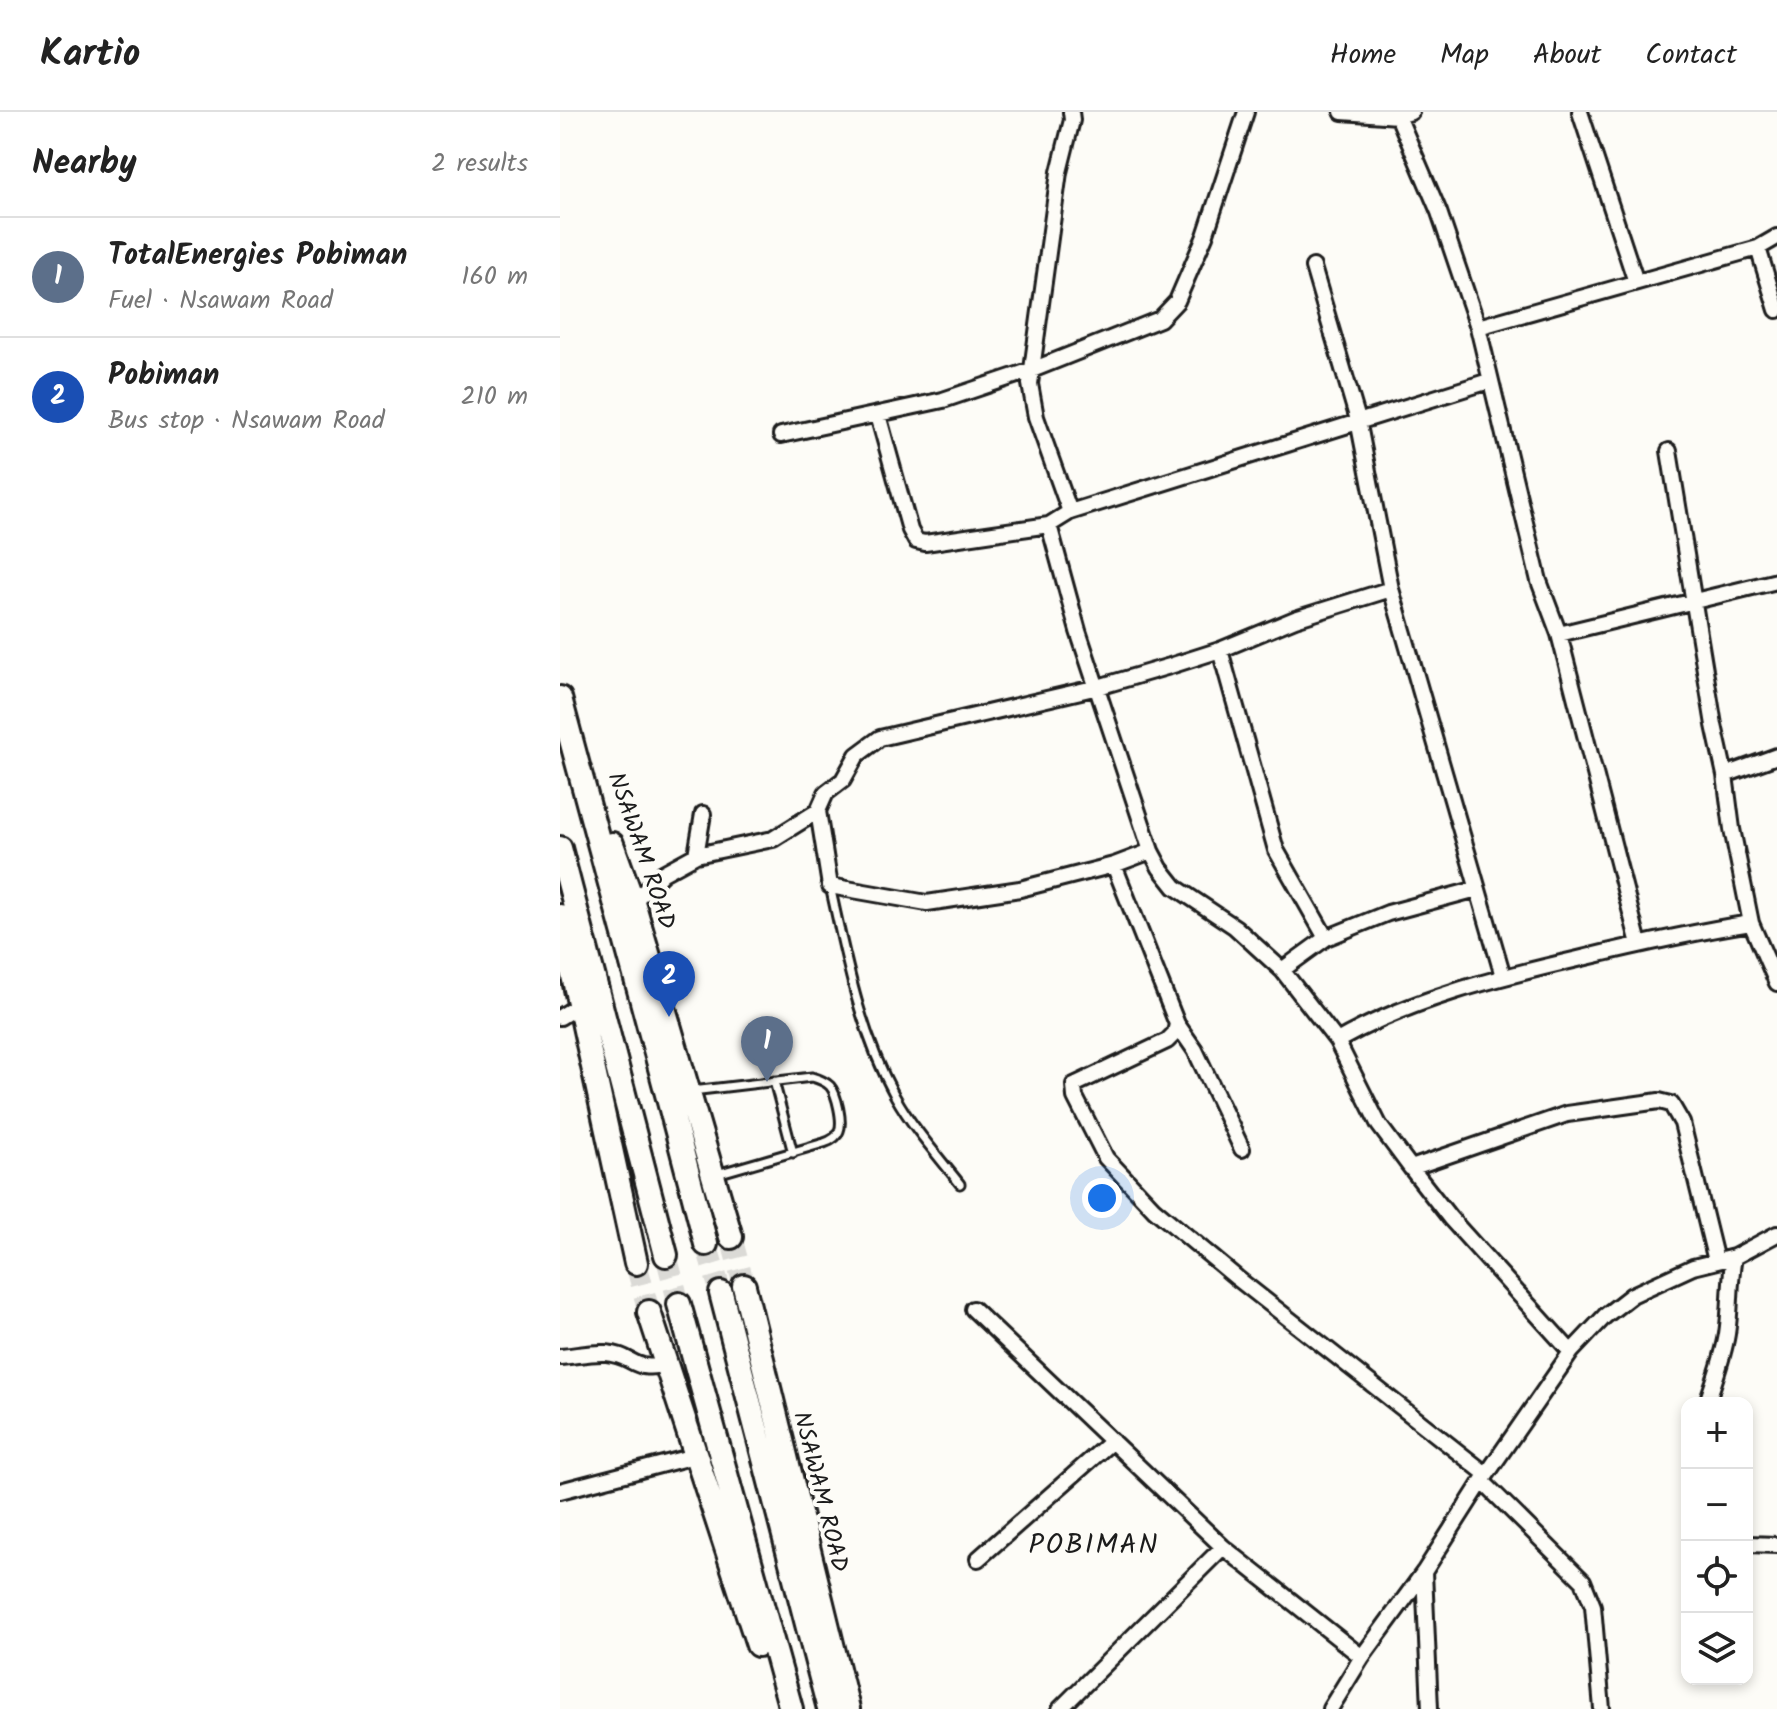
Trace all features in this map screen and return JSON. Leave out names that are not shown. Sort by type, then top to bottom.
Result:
[{"type":"highway","name":"NSAWAM ROAD","points":[[562,705],[633,902],[731,1237]]},
{"type":"highway","name":"NSAWAM ROAD","points":[[562,705],[653,1035],[706,1244]]},
{"type":"highway","points":[[560,848],[666,1255]]},
{"type":"highway","points":[[560,916],[636,1263]]},
{"type":"highway","name":"NSAWAM ROAD","points":[[744,1286],[848,1709]]},
{"type":"highway","name":"NSAWAM ROAD","points":[[721,1293],[829,1709]]},
{"type":"highway","points":[[679,1304],[791,1709]]},
{"type":"highway","points":[[649,1312],[698,1455],[778,1709]]},
{"type":"street","points":[[1070,512],[1031,401],[1032,370],[1059,172],[1072,120],[1071,112]]},
{"type":"street","points":[[781,435],[943,400],[1032,370],[1160,319],[1177,301],[1205,236],[1246,112]]},
{"type":"street","points":[[1342,112],[1404,114],[1439,212],[1478,327],[1539,581],[1559,634],[1639,944]]},
{"type":"street","points":[[1580,112],[1636,282]]},
{"type":"street","points":[[1478,327],[1758,248],[1777,237]]},
{"type":"street","points":[[1758,248],[1777,310]]},
{"type":"street","points":[[1313,267],[1358,420],[1391,589],[1503,976]]},
{"type":"street","points":[[878,415],[910,530],[916,541],[925,543],[1049,525],[1070,512],[1489,381]]},
{"type":"street","points":[[1669,451],[1732,829],[1751,923],[1777,983]]},
{"type":"street","points":[[1049,525],[1078,631],[1151,851],[1160,868],[1175,887],[1235,927],[1282,970],[1337,1041],[1379,1125],[1411,1168],[1450,1218],[1571,1352]]},
{"type":"street","points":[[1559,634],[1777,581]]},
{"type":"street","points":[[1151,851],[1114,865],[1020,889],[927,903],[830,886],[818,811],[826,793],[843,780],[857,755],[880,738],[1098,687],[1220,650],[1295,619],[1391,589]]},
{"type":"street","points":[[1220,650],[1276,850],[1326,938]]},
{"type":"street","points":[[1725,775],[1777,756]]},
{"type":"street","points":[[633,902],[663,873],[696,855],[773,839],[818,811]]},
{"type":"street","points":[[696,855],[703,814]]},
{"type":"street","points":[[1114,865],[1177,1024],[1195,1050],[1242,1149]]},
{"type":"street","points":[[1282,970],[1326,938],[1388,913],[1477,889]]},
{"type":"street","points":[[1337,1041],[1374,1020],[1503,976],[1639,944],[1751,923]]},
{"type":"street","points":[[560,1017],[581,1004]]},
{"type":"street","points":[[1177,1024],[1175,1033],[1167,1041],[1074,1085],[1075,1097],[1106,1158],[1154,1209],[1484,1478],[1583,1581],[1593,1606],[1602,1709]]},
{"type":"street","points":[[1411,1168],[1567,1114],[1659,1101],[1671,1104],[1682,1123],[1716,1261]]},
{"type":"street","points":[[1330,1709],[1362,1657],[1424,1572],[1571,1352],[1605,1316],[1632,1295],[1658,1281],[1734,1257],[1777,1234]]},
{"type":"street","points":[[1709,1397],[1720,1367],[1727,1331],[1729,1281],[1734,1257]]},
{"type":"street","points":[[973,1309],[1223,1547],[1362,1657]]},
{"type":"street","points":[[560,1357],[606,1353],[646,1368],[667,1364]]},
{"type":"street","points":[[978,1559],[1112,1441]]},
{"type":"street","points":[[560,1491],[698,1455]]},
{"type":"street","points":[[1753,1544],[1777,1545]]},
{"type":"street","points":[[1060,1709],[1223,1547]]},
{"type":"street","points":[[1424,1572],[1430,1709]]},
{"type":"lane","points":[[830,886],[863,1024],[893,1093],[960,1184]]},
{"type":"lane","points":[[690,1091],[812,1077],[828,1084],[833,1091],[840,1131],[834,1138],[714,1175]]},
{"type":"lane","points":[[774,1081],[793,1153]]},
{"type":"tunnel","points":[[731,1237],[744,1286]]},
{"type":"tunnel","points":[[706,1244],[721,1293]]},
{"type":"tunnel","points":[[666,1255],[679,1304]]},
{"type":"tunnel","points":[[636,1263],[649,1312]]},
{"type":"place","name":"Pobiman","points":[[669,1017]]},
{"type":"place","name":"TotalEnergies Pobiman","points":[[767,1082]]},
{"type":"district","name":"POBIMAN","points":[[1094,1545]]}]
